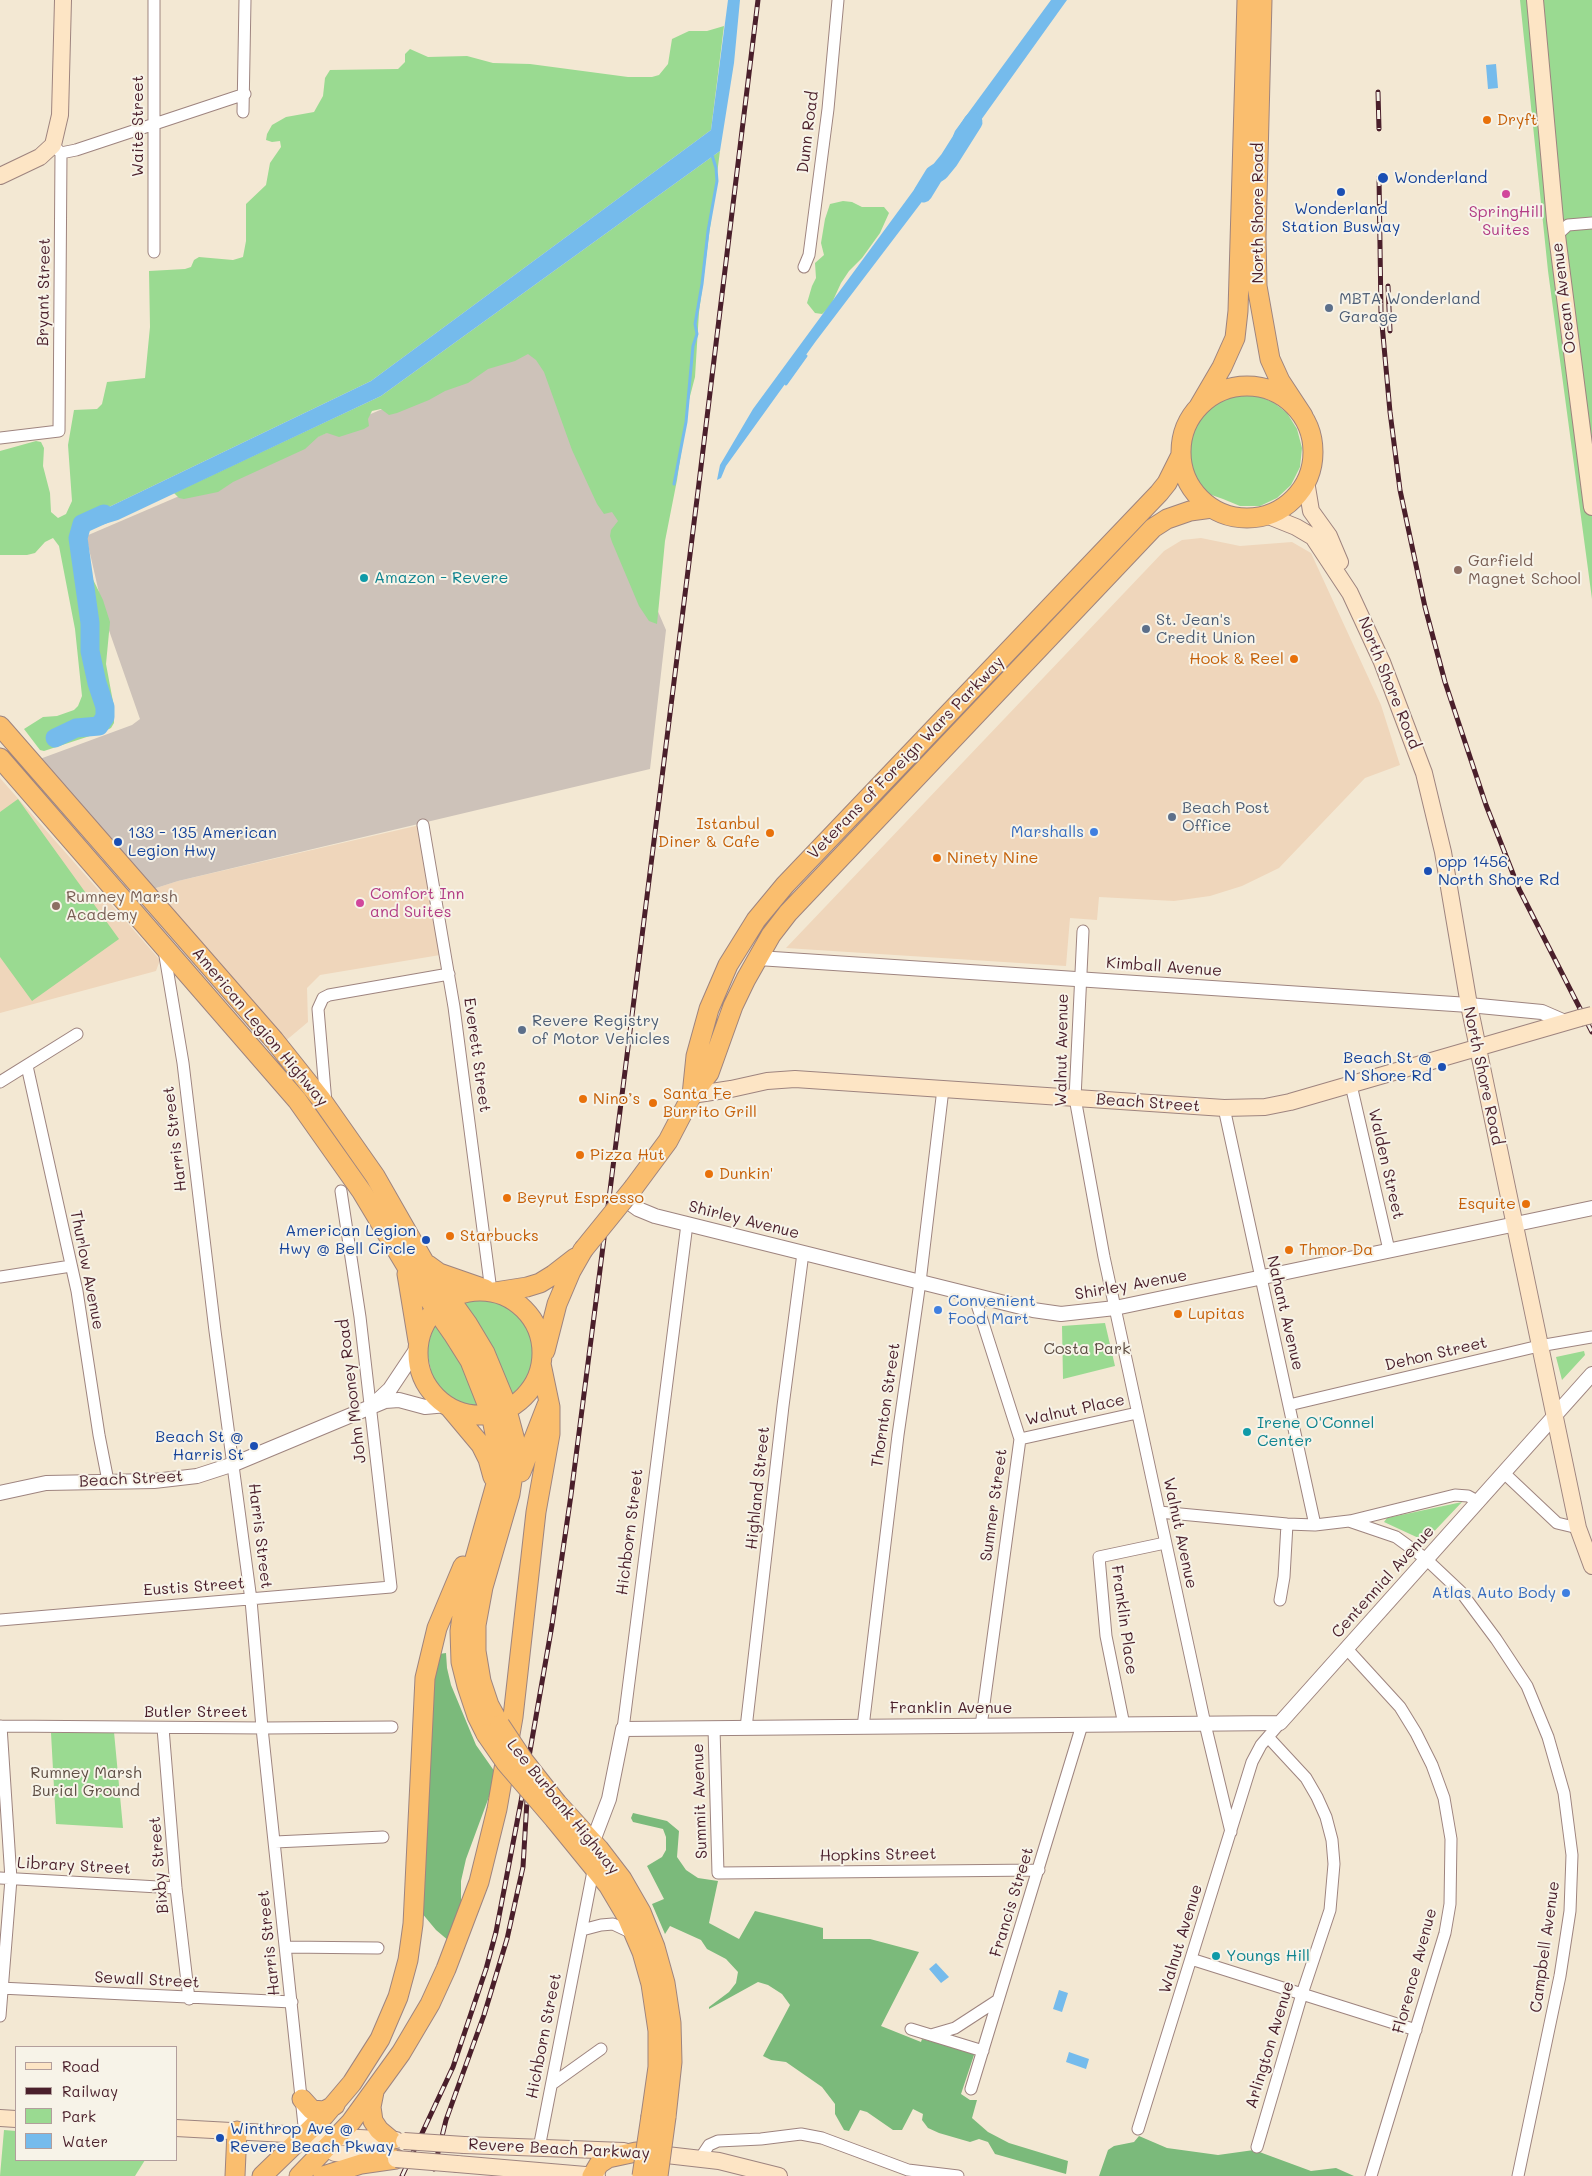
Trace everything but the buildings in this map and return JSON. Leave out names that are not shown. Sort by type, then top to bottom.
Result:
[{"type":"highway","name":"North Shore Road","points":[[1198,408],[1222,368],[1235,338],[1238,312],[1247,0]]},
{"type":"highway","name":"North Shore Road","points":[[1262,0],[1256,237],[1257,286],[1270,359],[1280,381],[1302,416]]},
{"type":"highway","points":[[1244,386],[1261,388],[1277,393],[1291,403],[1302,416],[1310,431],[1313,447],[1311,469],[1296,496],[1282,508],[1266,515],[1247,518],[1229,516],[1202,501],[1190,485],[1183,468],[1181,455],[1185,430],[1198,408],[1211,397],[1227,389],[1244,386]]},
{"type":"highway","name":"Veterans of Foreign Wars Parkway","points":[[692,1095],[697,1051],[713,1001],[736,949],[766,908],[785,885],[1159,493],[1167,483],[1181,455]]},
{"type":"highway","name":"Veterans of Foreign Wars Parkway","points":[[442,1304],[469,1291],[491,1291],[527,1287],[540,1283],[558,1272],[583,1250],[630,1197],[668,1141],[692,1095],[705,1080],[713,1065],[733,1006],[771,935],[815,882],[1153,528],[1167,519],[1190,511],[1212,508]]},
{"type":"highway","name":"American Legion Highway","points":[[0,726],[286,1054],[326,1105],[378,1182],[421,1258],[442,1304]]},
{"type":"highway","name":"American Legion Highway","points":[[0,758],[303,1108],[362,1192],[401,1257],[442,1304],[477,1357]]},
{"type":"highway","name":"Veterans of Foreign Wars Parkway","points":[[499,1411],[530,1390],[542,1363],[557,1304],[571,1271],[583,1250]]},
{"type":"highway","points":[[401,1257],[410,1285],[419,1367],[426,1384],[437,1398],[448,1406],[478,1441],[486,1454],[493,1476],[494,1494]]},
{"type":"highway","points":[[299,2176],[331,2143],[374,2092],[411,2036],[442,1978],[470,1908],[489,1846],[516,1698],[536,1512],[550,1434],[549,1401],[542,1363],[541,1340],[531,1317],[517,1302],[439,1273],[421,1258]]},
{"type":"highway","points":[[418,1346],[424,1325],[442,1304]]},
{"type":"highway","name":"Lee Burbank Highway","points":[[477,1357],[499,1411],[515,1435],[517,1454],[512,1488],[494,1523],[465,1594],[460,1631],[466,1686],[477,1716],[493,1730],[506,1763],[556,1812],[593,1841],[632,1894],[648,1929],[661,1965],[669,2002],[672,2062],[642,2176]]},
{"type":"highway","points":[[262,2176],[335,2105],[356,2079],[389,2023],[404,1979],[414,1915],[422,1709],[427,1665],[435,1634],[446,1604],[494,1523],[549,1401]]},
{"type":"highway","points":[[448,1406],[469,1414],[499,1411]]},
{"type":"highway","name":"Lee Burbank Highway","points":[[494,1523],[494,1494],[499,1454],[497,1435],[499,1411]]},
{"type":"highway","name":"Lee Burbank Highway","points":[[556,1812],[618,1901],[636,1935],[651,1984],[657,2022],[658,2176]]},
{"type":"highway","points":[[374,2092],[371,2107],[373,2121],[379,2130],[397,2140]]},
{"type":"highway","points":[[302,2099],[312,2110],[324,2111],[335,2105]]},
{"type":"highway","points":[[235,2176],[237,2132]]},
{"type":"highway","points":[[592,2176],[599,2164],[608,2158],[636,2152]]},
{"type":"highway","points":[[323,2176],[361,2164],[396,2159]]},
{"type":"main road","points":[[0,176],[57,149],[60,115],[63,0]]},
{"type":"main road","name":"Ocean Avenue","points":[[1535,0],[1557,235],[1592,507]]},
{"type":"main road","name":"North Shore Road","points":[[1306,481],[1312,511],[1329,536],[1350,593],[1385,669],[1424,773],[1443,852],[1468,1005],[1539,1346],[1578,1528],[1590,1556]]},
{"type":"main road","name":"North Shore Road","points":[[1266,515],[1296,527],[1313,538],[1350,593]]},
{"type":"main road","name":"Beach Street","points":[[692,1095],[788,1079],[1224,1108],[1272,1106],[1579,1019]]},
{"type":"main road","points":[[0,2118],[15,2119]]},
{"type":"main road","points":[[178,2128],[305,2135]]},
{"type":"main road","name":"Revere Beach Parkway","points":[[305,2135],[331,2143],[397,2140],[700,2157],[737,2164],[779,2176]]},
{"type":"main road","name":"Revere Beach Parkway","points":[[331,2143],[341,2154],[597,2176]]},
{"type":"street","name":"Waite Street","points":[[154,0],[154,252]]},
{"type":"street","points":[[243,112],[245,94],[245,0]]},
{"type":"street","name":"Dunn Road","points":[[804,267],[809,255],[828,109],[838,0]]},
{"type":"street","points":[[57,149],[154,123],[245,94]]},
{"type":"street","name":"Bryant Street","points":[[0,438],[59,431],[57,149]]},
{"type":"street","points":[[1557,235],[1568,225],[1592,223]]},
{"type":"street","name":"Everett Street","points":[[423,825],[449,974],[491,1291]]},
{"type":"street","name":"Walnut Avenue","points":[[1083,931],[1075,1098],[1098,1226],[1137,1413],[1205,1724],[1231,1832],[1138,2129]]},
{"type":"street","name":"Harris Street","points":[[162,944],[168,963],[184,1079],[251,1600],[262,1728],[305,2135]]},
{"type":"street","name":"Kimball Avenue","points":[[758,958],[1468,1005],[1542,1012],[1579,1019]]},
{"type":"street","points":[[326,1105],[318,1009],[323,998],[329,995],[449,974]]},
{"type":"street","points":[[0,1082],[78,1034]]},
{"type":"street","name":"Thurlow Avenue","points":[[27,1066],[71,1266],[108,1481]]},
{"type":"street","name":"Walden Street","points":[[1351,1085],[1389,1250]]},
{"type":"street","name":"Thornton Street","points":[[863,1726],[898,1435],[920,1282],[943,1089]]},
{"type":"street","name":"Nahant Avenue","points":[[1224,1108],[1315,1525]]},
{"type":"street","name":"John Mooney Road","points":[[341,1191],[360,1318],[391,1587]]},
{"type":"street","name":"Shirley Avenue","points":[[630,1197],[647,1213],[687,1224],[1052,1313],[1078,1313],[1115,1308],[1592,1208]]},
{"type":"street","name":"Hichborn Street","points":[[593,1841],[609,1799],[623,1728],[687,1224]]},
{"type":"street","name":"Highland Street","points":[[746,1728],[783,1406],[803,1253]]},
{"type":"street","points":[[0,1277],[71,1266]]},
{"type":"street","name":"Sumner Street","points":[[974,1295],[1020,1439],[981,1726]]},
{"type":"street","name":"Dehon Street","points":[[1289,1406],[1539,1346],[1592,1337]]},
{"type":"street","name":"Beach Street","points":[[370,1406],[390,1389],[418,1346]]},
{"type":"street","name":"Centennial Avenue","points":[[1231,1832],[1252,1762],[1268,1737],[1592,1374]]},
{"type":"street","name":"Beach Street","points":[[0,1494],[46,1483],[182,1478],[212,1472],[234,1464],[370,1406],[394,1399],[425,1408],[448,1406]]},
{"type":"street","name":"Walnut Place","points":[[1020,1439],[1137,1413]]},
{"type":"street","points":[[1504,1473],[1557,1523],[1578,1528]]},
{"type":"street","points":[[1349,1521],[1455,1495],[1468,1496],[1479,1502]]},
{"type":"street","name":"Campbell Avenue","points":[[1159,1512],[1288,1524],[1315,1525],[1349,1521],[1396,1537],[1426,1559],[1461,1592],[1496,1639],[1527,1686],[1548,1738],[1564,1793],[1572,1855],[1570,1911],[1558,1984],[1518,2176]]},
{"type":"street","points":[[1280,1600],[1284,1577],[1288,1524]]},
{"type":"street","name":"Franklin Place","points":[[1124,1724],[1106,1636],[1099,1557],[1165,1542]]},
{"type":"street","name":"Eustis Street","points":[[0,1620],[391,1587]]},
{"type":"street","name":"Florence Avenue","points":[[1347,1650],[1400,1707],[1432,1765],[1444,1798],[1451,1839],[1450,1904],[1445,1933],[1371,2176]]},
{"type":"street","name":"Franklin Avenue","points":[[623,1728],[1280,1723]]},
{"type":"street","name":"Francis Street","points":[[971,2088],[1082,1725]]},
{"type":"street","points":[[0,2016],[5,1879],[1,1726]]},
{"type":"street","name":"Butler Street","points":[[1,1726],[262,1728],[392,1726]]},
{"type":"street","name":"Bixby Street","points":[[163,1728],[176,1888],[189,1999]]},
{"type":"street","name":"Summit Avenue","points":[[714,1728],[718,1873]]},
{"type":"street","name":"Arlington Avenue","points":[[1257,2147],[1302,1994],[1330,1910],[1333,1879],[1332,1840],[1318,1797],[1306,1778],[1268,1737]]},
{"type":"street","points":[[275,1842],[383,1837]]},
{"type":"street","name":"Hichborn Street","points":[[539,2148],[594,1866]]},
{"type":"street","name":"Hopkins Street","points":[[718,1873],[1039,1870]]},
{"type":"street","name":"Library Street","points":[[5,1879],[176,1888]]},
{"type":"street","points":[[582,1930],[613,1924],[625,1928],[636,1935]]},
{"type":"street","points":[[286,1947],[378,1948]]},
{"type":"street","points":[[1191,1959],[1416,2030]]},
{"type":"street","name":"Sewall Street","points":[[1,1988],[189,1999],[292,2002]]},
{"type":"street","points":[[931,2035],[955,2028],[998,2000]]},
{"type":"street","points":[[911,2029],[983,2051]]},
{"type":"street","points":[[552,2084],[601,2049]]},
{"type":"street","points":[[700,2157],[708,2145],[718,2140],[754,2140],[801,2134],[822,2138],[908,2170],[958,2176]]},
{"type":"shaded area","points":[[541,341],[666,630],[650,769],[178,881],[153,889],[37,760],[132,725],[140,719],[105,619],[86,536]]},
{"type":"shaded area","points":[[1201,538],[1240,546],[1292,542],[1311,553],[1381,705],[1400,765],[1365,778],[1279,868],[1242,886],[1210,896],[1174,901],[1099,897],[1097,920],[1070,918],[1066,966],[786,948],[1164,551],[1182,540]]},
{"type":"shaded area","name":"Rumney Marsh Academy","points":[[0,778],[160,960],[156,971],[0,1013]]},
{"type":"shaded area","points":[[420,825],[440,955],[320,975],[307,988],[308,1022],[283,1043],[153,889],[178,881]]},
{"type":"green space","points":[[1520,0],[1592,0],[1592,599],[1548,271]]},
{"type":"green space","points":[[724,26],[711,130],[371,381],[107,508],[93,510],[80,524],[87,532],[83,540],[86,565],[103,600],[110,622],[106,664],[114,707],[114,723],[111,728],[105,731],[44,751],[40,750],[24,729],[43,717],[57,716],[74,710],[82,696],[75,629],[59,546],[53,538],[45,542],[35,553],[27,555],[0,555],[0,451],[36,441],[41,442],[44,448],[43,466],[50,493],[51,512],[58,518],[66,514],[72,501],[68,445],[74,410],[97,409],[102,404],[107,382],[145,378],[150,327],[149,271],[185,269],[191,267],[194,260],[199,257],[233,260],[243,257],[246,241],[246,204],[266,185],[270,163],[281,147],[280,141],[272,142],[266,140],[272,125],[286,117],[314,112],[323,96],[325,78],[330,70],[398,69],[405,62],[405,54],[410,49],[428,57],[467,56],[493,63],[530,64],[628,77],[652,77],[659,75],[668,64],[672,39],[689,31],[707,31]]},
{"type":"green space","points":[[720,151],[699,312],[695,377],[689,400],[677,480],[665,541],[657,624],[649,621],[639,606],[612,542],[611,530],[618,521],[612,512],[604,514],[597,504],[572,450],[544,372],[536,360],[528,354],[515,361],[488,369],[468,383],[445,391],[429,400],[397,413],[389,415],[381,409],[372,411],[368,419],[369,426],[364,429],[339,437],[327,433],[318,437],[305,449],[233,482],[218,492],[184,499],[179,498],[174,493],[381,396]]},
{"type":"green space","points":[[843,201],[852,202],[862,207],[884,207],[889,213],[880,233],[841,283],[830,307],[822,314],[815,313],[807,303],[816,278],[815,263],[824,255],[821,243],[825,219],[830,204]]},
{"type":"green space","points":[[1237,395],[1255,395],[1273,402],[1287,413],[1297,429],[1302,448],[1300,467],[1291,485],[1277,498],[1260,506],[1240,506],[1206,493],[1198,487],[1188,462],[1188,443],[1194,426],[1205,411],[1220,400]]},
{"type":"green space","name":"Rumney Marsh Academy","points":[[18,799],[119,939],[32,1001],[0,957],[0,812]]},
{"type":"green space","points":[[479,1299],[508,1306],[522,1318],[529,1329],[534,1344],[533,1365],[527,1380],[511,1395],[497,1356],[464,1302]]},
{"type":"green space","name":"Costa Park","points":[[1105,1323],[1115,1366],[1063,1379],[1062,1326]]},
{"type":"green space","points":[[435,1324],[463,1368],[478,1406],[459,1403],[433,1380],[427,1352]]},
{"type":"green space","points":[[1584,1351],[1585,1355],[1562,1380],[1556,1357]]},
{"type":"green space","points":[[1462,1502],[1425,1541],[1384,1522],[1387,1518]]},
{"type":"green space","points":[[446,1653],[451,1685],[476,1745],[497,1775],[466,1859],[461,1881],[461,1904],[449,1941],[436,1930],[421,1912],[431,1696],[439,1654]]},
{"type":"green space","name":"Rumney Marsh Burial Ground","points":[[114,1732],[123,1828],[56,1824],[51,1733]]},
{"type":"green space","points":[[633,1813],[667,1821],[679,1831],[677,1857],[686,1870],[698,1878],[718,1881],[709,1923],[739,1939],[755,1911],[823,1928],[823,1939],[870,1939],[919,1952],[881,2026],[921,2042],[922,2039],[973,2052],[974,2055],[961,2094],[970,2100],[977,2100],[972,2118],[988,2132],[1009,2143],[1068,2161],[1066,2174],[995,2154],[988,2142],[979,2139],[970,2142],[939,2133],[928,2128],[922,2120],[923,2114],[913,2109],[902,2130],[893,2130],[867,2112],[860,2110],[849,2131],[844,2130],[835,2114],[835,2104],[822,2087],[786,2062],[771,2060],[763,2056],[790,2005],[782,1994],[768,1985],[758,1982],[709,2009],[709,2007],[729,1992],[736,1983],[738,1972],[726,1959],[707,1949],[701,1940],[670,1926],[665,1934],[652,1904],[664,1899],[647,1866],[662,1857],[666,1850],[666,1837],[663,1829],[633,1822],[631,1818]]},
{"type":"green space","points":[[4,2130],[15,2131],[15,2161],[144,2161],[135,2176],[0,2176]]},
{"type":"green space","points":[[1139,2136],[1167,2148],[1218,2155],[1254,2150],[1311,2171],[1336,2168],[1354,2176],[1099,2176],[1108,2150],[1114,2146],[1134,2142]]},
{"type":"water","points":[[728,0],[740,0],[734,63],[720,151],[381,396],[118,520],[98,526],[87,532],[80,524],[79,521],[83,515],[90,514],[99,508],[107,508],[371,381],[711,130]]},
{"type":"water","points":[[1051,0],[1067,0],[976,127],[961,144],[958,144],[953,136],[955,131]]},
{"type":"water","points":[[1496,64],[1498,88],[1488,89],[1486,65]]},
{"type":"water","points":[[930,168],[937,170],[937,176],[921,203],[816,341],[726,466],[721,478],[717,480],[720,465],[753,409]]},
{"type":"water","points":[[936,1963],[949,1977],[941,1983],[929,1969]]},
{"type":"water","points":[[1059,1990],[1068,1993],[1062,2012],[1053,2009]]},
{"type":"water","points":[[1069,2052],[1089,2059],[1086,2069],[1066,2062]]},
{"type":"waterway","points":[[923,193],[934,175],[949,160],[973,122]]},
{"type":"waterway","points":[[674,484],[686,422],[693,346],[697,334],[695,324],[717,181],[712,155]]},
{"type":"waterway","points":[[786,384],[806,356]]},
{"type":"waterway","points":[[55,738],[76,728],[99,726],[105,717],[105,707],[97,683],[90,651],[90,623],[78,538],[82,524],[104,514]]},
{"type":"railway","points":[[402,2176],[453,2067],[486,1969],[496,1932],[552,1625],[600,1270],[758,0]]},
{"type":"railway","points":[[1378,92],[1379,129]]},
{"type":"railway","points":[[1379,177],[1381,313],[1390,412],[1400,490],[1425,607],[1445,682],[1486,805],[1519,889],[1592,1032]]},
{"type":"railway","points":[[1388,286],[1390,331]]},
{"type":"railway","points":[[434,2169],[446,2120],[484,2015],[507,1939],[523,1867],[527,1800]]},
{"type":"place","name":"Dryft","points":[[1487,120]]},
{"type":"place","name":"Wonderland","points":[[1383,178]]},
{"type":"place","name":"Wonderland Station Busway","points":[[1341,192]]},
{"type":"place","name":"SpringHill Suites","points":[[1506,194]]},
{"type":"place","name":"MBTA Wonderland Garage","points":[[1329,308]]},
{"type":"place","name":"Garfield Magnet School","points":[[1458,570]]},
{"type":"place","name":"Amazon - Revere","points":[[364,578]]},
{"type":"place","name":"St. Jean's Credit Union","points":[[1146,629]]},
{"type":"place","name":"Hook & Reel","points":[[1294,659]]},
{"type":"place","name":"Beach Post Office","points":[[1172,817]]},
{"type":"place","name":"Marshalls","points":[[1094,832]]},
{"type":"place","name":"Istanbul Diner & Cafe","points":[[770,833]]},
{"type":"place","name":"133 - 135 American Legion Hwy","points":[[118,842]]},
{"type":"place","name":"Ninety Nine","points":[[937,858]]},
{"type":"place","name":"opp 1456 North Shore Rd","points":[[1428,871]]},
{"type":"place","name":"Comfort Inn and Suites","points":[[360,903]]},
{"type":"place","name":"Rumney Marsh Academy","points":[[56,906]]},
{"type":"place","name":"Revere Registry of Motor Vehicles","points":[[522,1030]]},
{"type":"place","name":"Beach St @ N Shore Rd","points":[[1442,1067]]},
{"type":"place","name":"Nino’s","points":[[583,1099]]},
{"type":"place","name":"Santa Fe Burrito Grill","points":[[653,1103]]},
{"type":"place","name":"Pizza Hut","points":[[580,1155]]},
{"type":"place","name":"Dunkin'","points":[[709,1174]]},
{"type":"place","name":"Beyrut Espresso","points":[[507,1198]]},
{"type":"place","name":"Esquite","points":[[1526,1204]]},
{"type":"place","name":"Starbucks","points":[[450,1236]]},
{"type":"place","name":"American Legion Hwy @ Bell Circle","points":[[426,1240]]},
{"type":"place","name":"Thmor Da","points":[[1289,1250]]},
{"type":"place","name":"Convenient Food Mart","points":[[938,1310]]},
{"type":"place","name":"Lupitas","points":[[1178,1314]]},
{"type":"place","name":"Irene O'Connel Center","points":[[1247,1432]]},
{"type":"place","name":"Beach St @ Harris St","points":[[254,1446]]},
{"type":"place","name":"Atlas Auto Body","points":[[1566,1593]]},
{"type":"place","name":"Youngs Hill","points":[[1216,1956]]},
{"type":"place","name":"Winthrop Ave @ Revere Beach Pkway","points":[[220,2138]]}]
